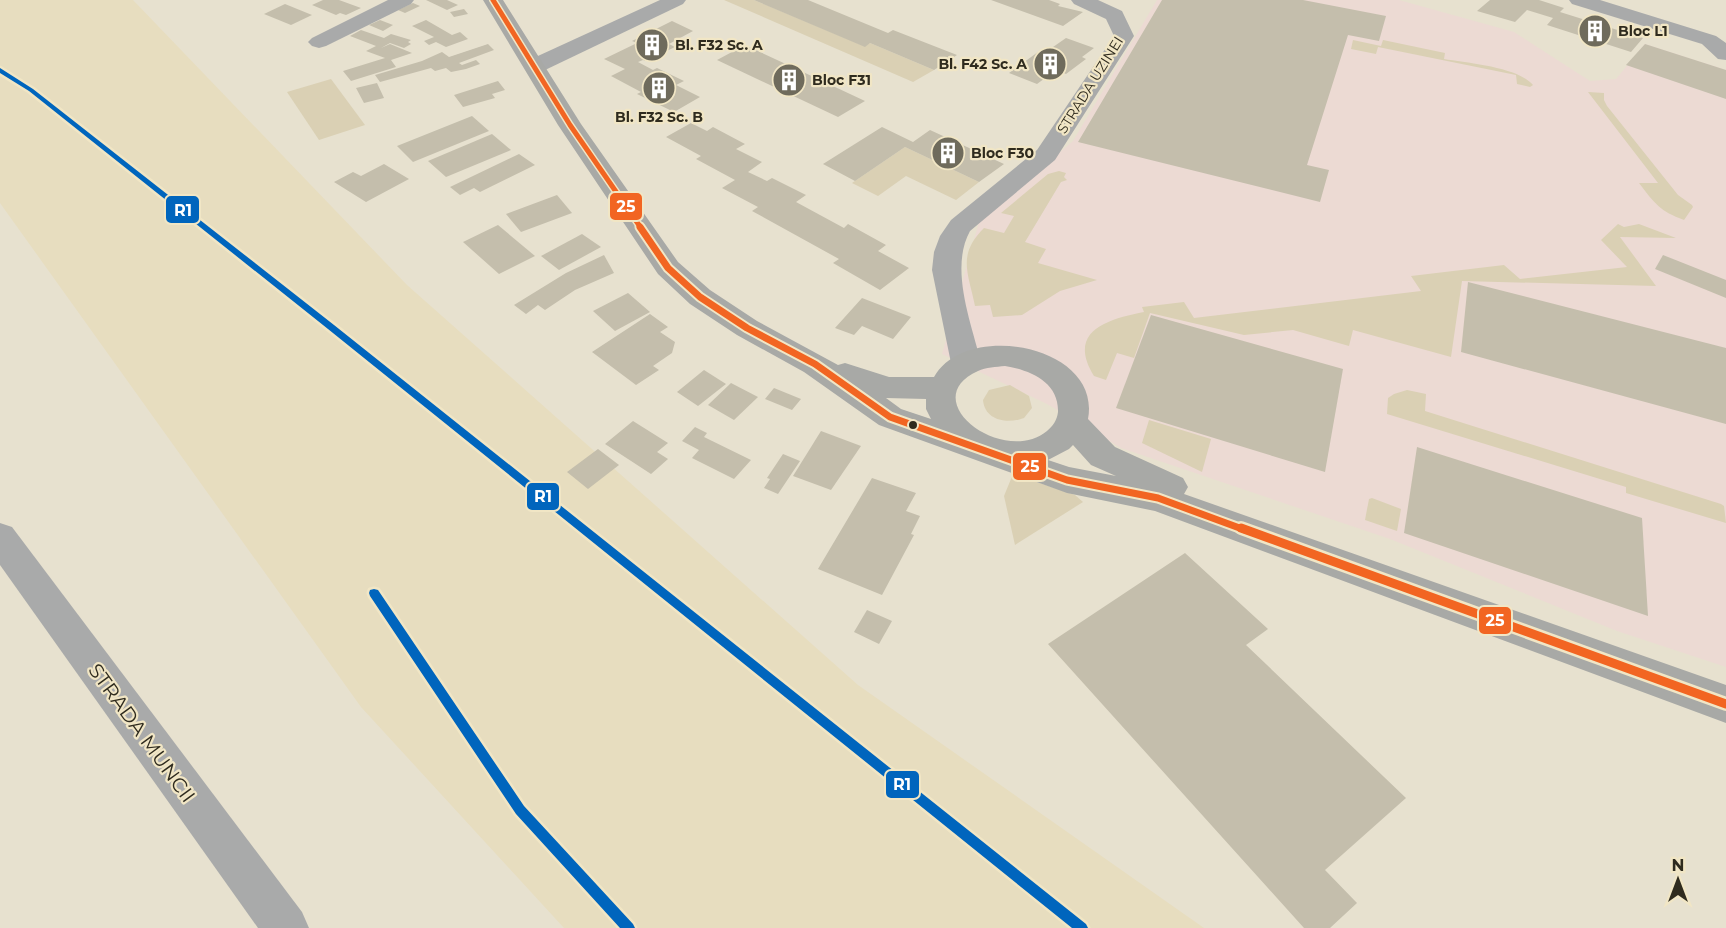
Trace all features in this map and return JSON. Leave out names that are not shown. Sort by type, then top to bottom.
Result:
[{"type":"main road","points":[[493,0],[570,125],[668,268],[700,297],[747,328],[815,364],[890,417],[1067,480],[1158,498],[1726,704]]},
{"type":"main road","points":[[1005,355],[1025,358],[1044,366],[1060,377],[1071,392],[1075,408],[1073,423],[1063,437],[1047,448],[1027,453],[1004,454],[982,449],[969,443],[950,427],[940,408],[942,388],[951,374],[966,363],[991,356],[1005,355]]},
{"type":"main road","points":[[815,364],[889,388],[942,388]]},
{"type":"main road","points":[[1073,423],[1103,456],[1158,483],[1548,620],[1726,687]]},
{"type":"street","points":[[319,42],[405,0]]},
{"type":"street","points":[[535,66],[676,0]]},
{"type":"street","name":"STRADA UZINEI","points":[[966,363],[946,270],[946,256],[952,237],[960,226],[1046,155],[1124,36],[1115,15],[1081,0]]},
{"type":"street","points":[[1579,0],[1709,40],[1726,54]]},
{"type":"street","name":"STRADA MUNCII","points":[[0,537],[286,928]]},
{"type":"shaded area","points":[[0,0],[133,0],[407,285],[858,685],[1204,928],[564,928],[361,707],[0,203]]},
{"type":"shaded area","points":[[724,0],[754,0],[864,46],[870,43],[934,70],[913,82]]},
{"type":"shaded area","points":[[1157,0],[1399,0],[1514,32],[1590,81],[1616,79],[1645,44],[1726,70],[1726,667],[1617,631],[1390,539],[1121,448],[1047,404],[942,354],[979,222],[1073,141]]},
{"type":"shaded area","points":[[1353,40],[1381,46],[1383,40],[1445,53],[1444,59],[1505,70],[1526,79],[1533,85],[1530,87],[1517,84],[1516,75],[1378,47],[1376,54],[1351,49]]},
{"type":"shaded area","points":[[331,79],[365,125],[319,140],[287,92]]},
{"type":"shaded area","points":[[1588,92],[1604,93],[1607,106],[1678,195],[1692,205],[1693,207],[1684,220],[1658,206],[1639,183],[1658,183]]},
{"type":"shaded area","points":[[905,147],[979,182],[956,200],[906,176],[878,196],[852,183]]},
{"type":"shaded area","points":[[1059,171],[1066,173],[1064,177],[1067,180],[1061,182],[1025,242],[1046,249],[1038,263],[1097,280],[1060,291],[1022,315],[993,317],[990,305],[975,306],[967,264],[970,247],[984,228],[1004,233],[1014,216],[1001,213],[1048,174]]},
{"type":"shaded area","points":[[1618,224],[1624,227],[1639,224],[1676,238],[1620,237],[1656,286],[1462,281],[1451,357],[1353,330],[1349,346],[1293,330],[1244,335],[1150,313],[1134,358],[1117,353],[1106,380],[1094,376],[1087,361],[1085,348],[1088,338],[1095,330],[1105,323],[1144,312],[1142,307],[1184,302],[1194,318],[1421,291],[1411,276],[1504,265],[1520,279],[1627,267],[1601,240]]},
{"type":"shaded area","points":[[1010,385],[1029,396],[1032,408],[1024,418],[1017,420],[992,417],[983,400],[989,390]]},
{"type":"shaded area","points":[[1407,390],[1426,394],[1425,411],[1721,504],[1724,506],[1726,523],[1626,493],[1626,487],[1387,414],[1388,398]]},
{"type":"shaded area","points":[[1149,420],[1211,439],[1202,472],[1142,443]]},
{"type":"shaded area","points":[[1013,474],[1075,495],[1083,502],[1015,545],[1004,496]]},
{"type":"shaded area","points":[[1372,498],[1401,509],[1397,531],[1365,520],[1369,499]]},
{"type":"building","points":[[323,0],[339,0],[361,8],[346,15],[340,13],[336,15],[312,5]]},
{"type":"building","points":[[426,0],[447,0],[458,5],[447,10]]},
{"type":"building","points":[[754,0],[808,0],[888,33],[893,30],[957,55],[934,70],[870,43],[865,47]]},
{"type":"building","points":[[991,0],[1049,0],[1060,4],[1058,6],[1083,12],[1063,26]]},
{"type":"building","points":[[1162,0],[1303,0],[1386,16],[1379,41],[1348,35],[1307,165],[1329,170],[1320,202],[1078,142]]},
{"type":"building","name":"Bloc L1","points":[[1490,0],[1539,0],[1564,8],[1560,12],[1643,38],[1631,52],[1547,25],[1553,18],[1527,10],[1515,22],[1477,11]]},
{"type":"building","points":[[413,3],[420,6],[405,13],[398,10]]},
{"type":"building","points":[[285,4],[312,15],[291,25],[264,14]]},
{"type":"building","points":[[464,9],[468,14],[454,17],[450,12]]},
{"type":"building","points":[[380,20],[393,25],[383,31],[369,25]]},
{"type":"building","points":[[426,20],[452,35],[460,32],[468,39],[446,47],[436,42],[429,45],[424,41],[434,37],[412,26]]},
{"type":"building","points":[[672,21],[693,31],[669,44],[675,47],[646,61],[638,62],[684,81],[676,85],[700,97],[674,112],[637,94],[641,92],[611,76],[625,69],[604,59],[637,43],[632,41]]},
{"type":"building","points":[[361,30],[384,38],[391,34],[411,40],[408,42],[411,44],[404,48],[390,43],[381,48],[390,44],[412,53],[391,60],[396,67],[351,81],[343,71],[385,58],[366,51],[376,46],[350,36]]},
{"type":"building","name":"Bl. F42 Sc. A","points":[[1066,38],[1094,48],[1082,57],[1086,59],[1066,74],[1056,70],[1037,84],[1009,73],[1038,52],[1043,54]]},
{"type":"building","points":[[488,44],[494,50],[459,63],[462,65],[476,60],[480,64],[466,69],[451,72],[446,68],[435,71],[431,68],[380,82],[375,75],[422,61],[442,52],[449,57]]},
{"type":"building","points":[[1645,44],[1726,70],[1726,99],[1626,65]]},
{"type":"building","name":"Bloc F31","points":[[745,45],[865,101],[838,117],[717,60]]},
{"type":"building","points":[[498,81],[505,90],[492,94],[495,98],[463,107],[454,95]]},
{"type":"building","points":[[377,83],[384,98],[364,103],[356,88]]},
{"type":"building","points":[[472,116],[489,131],[413,162],[397,146]]},
{"type":"building","points":[[691,123],[707,131],[713,127],[745,144],[736,149],[762,162],[748,172],[767,181],[772,178],[806,195],[796,202],[844,228],[848,224],[886,245],[878,251],[909,268],[880,290],[833,263],[839,259],[752,211],[758,207],[722,188],[735,180],[696,159],[701,156],[666,137]]},
{"type":"building","name":"Bloc F30","points":[[882,127],[913,142],[930,130],[1004,164],[979,182],[905,147],[855,181],[823,164]]},
{"type":"building","points":[[492,134],[511,150],[446,177],[428,161]]},
{"type":"building","points":[[519,154],[535,165],[480,192],[474,188],[460,195],[450,187]]},
{"type":"building","points":[[384,164],[409,179],[366,202],[334,182],[353,172],[361,176]]},
{"type":"building","points":[[557,195],[572,213],[521,232],[506,214]]},
{"type":"building","points":[[498,225],[535,256],[499,274],[463,242]]},
{"type":"building","points":[[582,234],[601,247],[559,270],[541,256]]},
{"type":"building","points":[[604,255],[614,273],[575,290],[545,310],[538,305],[526,314],[514,305],[566,273]]},
{"type":"building","points":[[1663,255],[1726,280],[1726,298],[1655,269]]},
{"type":"building","points":[[1468,282],[1726,348],[1726,424],[1461,352]]},
{"type":"building","points":[[628,293],[650,312],[615,331],[593,311]]},
{"type":"building","points":[[862,298],[911,317],[893,339],[862,326],[854,335],[835,328]]},
{"type":"building","points":[[650,314],[668,327],[660,332],[675,342],[672,353],[653,366],[659,370],[636,385],[592,352]]},
{"type":"building","points":[[1151,315],[1343,369],[1325,472],[1116,408]]},
{"type":"building","points":[[704,370],[726,384],[698,406],[677,392]]},
{"type":"building","points":[[731,383],[758,397],[734,420],[708,405]]},
{"type":"building","points":[[774,388],[801,399],[792,410],[765,399]]},
{"type":"building","points":[[633,421],[668,443],[657,452],[668,459],[651,474],[605,444]]},
{"type":"building","points":[[695,427],[707,433],[704,437],[751,460],[734,479],[692,458],[699,450],[682,441]]},
{"type":"building","points":[[821,431],[861,446],[831,490],[793,476]]},
{"type":"building","points":[[1417,447],[1642,518],[1648,616],[1404,533]]},
{"type":"building","points":[[598,449],[619,465],[588,489],[567,472]]},
{"type":"building","points":[[783,454],[800,461],[778,494],[764,488],[770,479],[767,478]]},
{"type":"building","points":[[872,478],[916,493],[906,511],[920,516],[911,534],[914,535],[882,595],[818,569]]},
{"type":"building","points":[[1185,553],[1268,629],[1246,645],[1406,798],[1325,870],[1357,903],[1330,928],[1304,928],[1048,644]]},
{"type":"building","points":[[867,610],[892,621],[879,644],[854,632]]},
{"type":"transit line","name":"25","points":[[493,0],[570,125],[668,268],[700,297],[747,328],[815,364],[890,417],[1067,480],[1158,498],[1726,704]]},
{"type":"transit line","name":"R1","points":[[0,70],[31,90],[331,327],[1082,928]]},
{"type":"transit line","name":"R1","points":[[374,593],[520,810],[629,928]]},
{"type":"place","name":"Bloc L1","points":[[1595,31]]},
{"type":"place","name":"Bl. F32 Sc. A","points":[[652,45]]},
{"type":"place","name":"Bl. F42 Sc. A","points":[[1050,64]]},
{"type":"place","name":"Bloc F31","points":[[789,80]]},
{"type":"place","name":"Bl. F32 Sc. B","points":[[659,88]]},
{"type":"place","name":"Bloc F30","points":[[948,153]]}]
